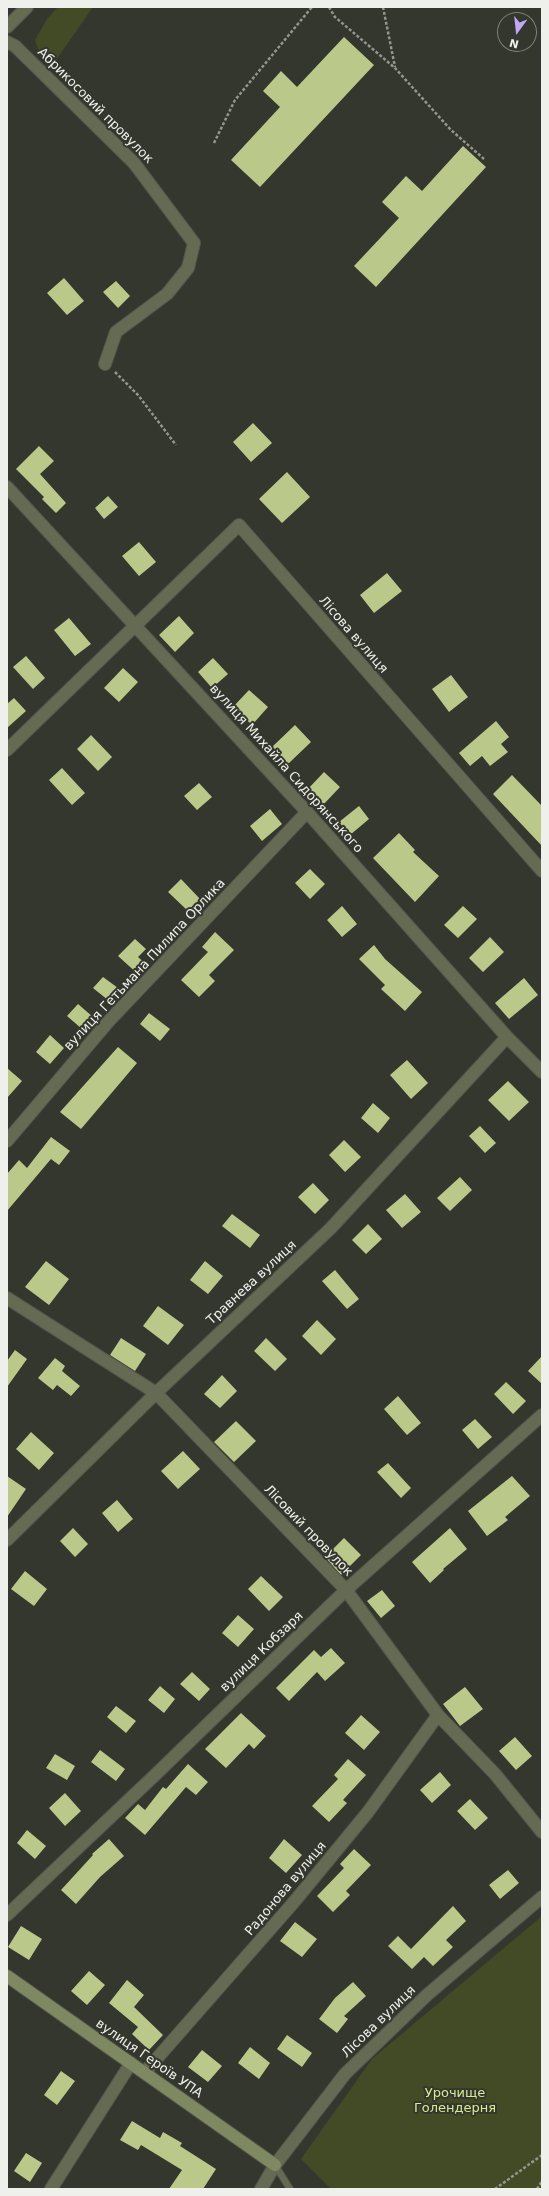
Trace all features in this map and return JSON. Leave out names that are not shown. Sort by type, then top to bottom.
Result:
[{"type":"street","points":[[7,27],[27,7]]},
{"type":"street","name":"Абрикосовий провулок","points":[[7,42],[15,46],[134,162],[194,243],[188,268],[167,294],[116,332],[106,364]]},
{"type":"street","name":"вулиця Михайла Сидорянського","points":[[7,487],[307,812],[507,1037],[542,1072]]},
{"type":"street","name":"Лісова вулиця","points":[[134,625],[239,525],[542,871]]},
{"type":"street","points":[[7,750],[134,625]]},
{"type":"street","name":"вулиця Гетьмана Пилипа Орлика","points":[[7,1141],[108,1022],[307,812]]},
{"type":"street","name":"Травнева вулиця","points":[[7,1540],[156,1393],[331,1228],[507,1037]]},
{"type":"street","name":"Лісовий провулок","points":[[7,1298],[156,1393],[346,1590],[438,1715],[495,1774],[542,1832]]},
{"type":"street","name":"вулиця Кобзаря","points":[[7,1915],[154,1776],[346,1590],[542,1415]]},
{"type":"street","name":"Радонова вулиця","points":[[145,2072],[294,1902],[368,1812],[438,1715]]},
{"type":"street","name":"Лісова вулиця","points":[[261,2189],[276,2165],[345,2074],[427,1995],[542,1897]]},
{"type":"street","name":"вулиця Героїв УПА","points":[[7,1976],[276,2165]]},
{"type":"street","points":[[51,2189],[131,2063]]},
{"type":"lane","points":[[276,2165],[290,2189]]},
{"type":"path","points":[[214,143],[235,100],[312,7]]},
{"type":"path","points":[[329,7],[335,17],[395,68],[451,130],[484,159]]},
{"type":"path","points":[[383,7],[395,68]]},
{"type":"path","points":[[106,364],[138,395],[176,445]]},
{"type":"path","points":[[495,2189],[542,2155]]},
{"type":"path","points":[[537,2189],[542,2181]]},
{"type":"green space","points":[[58,7],[93,7],[56,60],[40,55],[35,40],[47,19]]},
{"type":"green space","name":"Урочище Голендерня","points":[[542,1916],[542,2189],[331,2189],[301,2159],[372,2059]]},
{"type":"building","points":[[344,37],[374,65],[260,187],[231,160],[280,107],[263,91],[281,71],[297,87]]},
{"type":"building","points":[[463,146],[486,167],[376,287],[354,266],[399,218],[382,202],[406,176],[422,191]]},
{"type":"building","points":[[64,278],[84,301],[67,315],[47,293]]},
{"type":"building","points":[[116,281],[130,296],[118,308],[103,292]]},
{"type":"building","points":[[253,423],[272,443],[251,462],[233,442]]},
{"type":"building","points":[[39,446],[54,461],[40,474],[66,503],[56,513],[42,499],[44,497],[16,469]]},
{"type":"building","points":[[287,472],[310,497],[282,523],[259,499]]},
{"type":"building","points":[[108,496],[118,507],[104,519],[95,508]]},
{"type":"building","points":[[139,542],[156,562],[139,576],[122,556]]},
{"type":"building","points":[[387,573],[402,591],[374,613],[360,595]]},
{"type":"building","points":[[179,616],[194,633],[175,652],[159,635]]},
{"type":"building","points":[[69,618],[91,644],[75,656],[54,630]]},
{"type":"building","points":[[26,656],[45,678],[33,689],[13,667]]},
{"type":"building","points":[[213,658],[228,674],[212,688],[198,672]]},
{"type":"building","points":[[123,668],[138,682],[119,702],[104,688]]},
{"type":"building","points":[[451,675],[468,697],[449,712],[432,689]]},
{"type":"building","points":[[249,690],[268,707],[252,725],[233,707]]},
{"type":"building","points":[[14,698],[26,711],[7,728],[7,704]]},
{"type":"building","points":[[496,721],[509,737],[501,744],[508,752],[490,766],[482,756],[470,766],[459,753]]},
{"type":"building","points":[[295,725],[311,742],[288,764],[272,747]]},
{"type":"building","points":[[91,735],[112,757],[98,771],[77,749]]},
{"type":"building","points":[[62,768],[85,793],[72,805],[49,780]]},
{"type":"building","points":[[324,772],[340,787],[323,805],[307,790]]},
{"type":"building","points":[[512,775],[542,806],[542,846],[493,794]]},
{"type":"building","points":[[199,783],[212,797],[197,810],[184,796]]},
{"type":"building","points":[[359,806],[369,819],[350,835],[339,822]]},
{"type":"building","points":[[270,809],[282,824],[262,841],[250,826]]},
{"type":"building","points":[[399,833],[415,850],[413,852],[439,876],[415,902],[373,858]]},
{"type":"building","points":[[310,869],[325,884],[310,899],[295,883]]},
{"type":"building","points":[[181,879],[200,899],[188,911],[168,892]]},
{"type":"building","points":[[342,906],[357,924],[342,937],[327,920]]},
{"type":"building","points":[[463,906],[477,919],[458,938],[444,925]]},
{"type":"building","points":[[215,932],[234,950],[209,975],[215,981],[199,997],[181,980],[208,952],[202,947]]},
{"type":"building","points":[[490,937],[504,952],[483,972],[469,958]]},
{"type":"building","points":[[135,939],[146,949],[138,957],[148,966],[139,975],[118,956]]},
{"type":"building","points":[[374,945],[385,959],[422,992],[405,1011],[381,989],[385,985],[359,959]]},
{"type":"building","points":[[103,977],[118,988],[108,1000],[93,988]]},
{"type":"building","points":[[524,978],[538,995],[509,1019],[495,1003]]},
{"type":"building","points":[[78,1004],[93,1017],[82,1029],[67,1016]]},
{"type":"building","points":[[149,1013],[170,1029],[160,1041],[140,1024]]},
{"type":"building","points":[[50,1035],[64,1048],[50,1064],[36,1052]]},
{"type":"building","points":[[118,1047],[137,1063],[81,1129],[60,1112]]},
{"type":"building","points":[[407,1060],[428,1083],[411,1099],[390,1075]]},
{"type":"building","points":[[7,1068],[22,1081],[7,1098]]},
{"type":"building","points":[[508,1081],[529,1102],[509,1121],[488,1100]]},
{"type":"building","points":[[373,1103],[390,1118],[378,1133],[361,1118]]},
{"type":"building","points":[[480,1126],[496,1143],[485,1153],[469,1136]]},
{"type":"building","points":[[51,1137],[70,1151],[59,1165],[51,1159],[7,1211],[7,1174],[19,1160],[27,1168]]},
{"type":"building","points":[[344,1140],[361,1157],[345,1172],[329,1155]]},
{"type":"building","points":[[460,1177],[472,1190],[450,1211],[437,1198]]},
{"type":"building","points":[[313,1183],[329,1200],[315,1214],[298,1197]]},
{"type":"building","points":[[405,1194],[421,1212],[402,1228],[386,1210]]},
{"type":"building","points":[[232,1214],[260,1235],[250,1248],[222,1226]]},
{"type":"building","points":[[368,1224],[382,1239],[366,1254],[352,1240]]},
{"type":"building","points":[[46,1261],[69,1279],[49,1305],[25,1287]]},
{"type":"building","points":[[205,1261],[223,1276],[208,1294],[190,1280]]},
{"type":"building","points":[[335,1270],[359,1299],[347,1309],[322,1281]]},
{"type":"building","points":[[158,1306],[184,1325],[168,1345],[143,1326]]},
{"type":"building","points":[[317,1320],[336,1339],[321,1355],[302,1336]]},
{"type":"building","points":[[121,1338],[146,1354],[135,1371],[110,1355]]},
{"type":"building","points":[[266,1338],[287,1359],[275,1371],[254,1351]]},
{"type":"building","points":[[15,1350],[27,1359],[7,1387],[7,1361]]},
{"type":"building","points":[[542,1356],[542,1384],[528,1371]]},
{"type":"building","points":[[55,1358],[65,1366],[62,1371],[80,1386],[71,1396],[57,1385],[53,1390],[38,1378]]},
{"type":"building","points":[[222,1375],[237,1391],[220,1408],[204,1394]]},
{"type":"building","points":[[506,1382],[526,1401],[513,1414],[494,1394]]},
{"type":"building","points":[[398,1396],[421,1423],[407,1435],[384,1409]]},
{"type":"building","points":[[475,1419],[492,1437],[478,1449],[462,1430]]},
{"type":"building","points":[[236,1421],[256,1441],[234,1462],[214,1442]]},
{"type":"building","points":[[31,1432],[54,1453],[39,1470],[16,1449]]},
{"type":"building","points":[[183,1451],[200,1469],[178,1489],[161,1471]]},
{"type":"building","points":[[388,1463],[411,1488],[401,1498],[377,1472]]},
{"type":"building","points":[[7,1476],[26,1489],[7,1517]]},
{"type":"building","points":[[512,1476],[530,1496],[505,1517],[508,1520],[487,1536],[468,1511]]},
{"type":"building","points":[[117,1500],[133,1519],[118,1532],[102,1513]]},
{"type":"building","points":[[73,1528],[88,1544],[75,1557],[60,1541]]},
{"type":"building","points":[[450,1528],[467,1549],[443,1569],[444,1570],[430,1583],[412,1562]]},
{"type":"building","points":[[344,1538],[361,1555],[341,1575],[325,1557]]},
{"type":"building","points":[[25,1571],[47,1589],[34,1606],[11,1589]]},
{"type":"building","points":[[261,1576],[283,1597],[269,1611],[248,1589]]},
{"type":"building","points":[[382,1590],[395,1606],[381,1618],[367,1601]]},
{"type":"building","points":[[238,1615],[254,1629],[238,1647],[222,1633]]},
{"type":"building","points":[[331,1648],[345,1663],[325,1681],[317,1672],[289,1701],[276,1688],[314,1650],[321,1657]]},
{"type":"building","points":[[192,1672],[210,1689],[199,1701],[180,1684]]},
{"type":"building","points":[[160,1686],[175,1699],[164,1713],[148,1700]]},
{"type":"building","points":[[465,1687],[483,1709],[460,1726],[443,1704]]},
{"type":"building","points":[[116,1706],[136,1721],[126,1733],[107,1717]]},
{"type":"building","points":[[241,1713],[266,1736],[254,1749],[249,1744],[226,1768],[205,1749]]},
{"type":"building","points":[[361,1715],[380,1732],[364,1750],[345,1733]]},
{"type":"building","points":[[515,1737],[532,1756],[516,1770],[499,1751]]},
{"type":"building","points":[[100,1750],[125,1769],[116,1781],[91,1762]]},
{"type":"building","points":[[55,1754],[75,1766],[67,1780],[46,1768]]},
{"type":"building","points":[[348,1759],[366,1775],[343,1800],[347,1803],[329,1822],[312,1806],[338,1779],[334,1775]]},
{"type":"building","points":[[188,1764],[208,1782],[196,1795],[186,1787],[145,1835],[125,1818],[138,1804],[145,1810],[163,1787],[166,1789]]},
{"type":"building","points":[[440,1772],[451,1785],[432,1803],[420,1790]]},
{"type":"building","points":[[65,1793],[81,1811],[65,1826],[49,1808]]},
{"type":"building","points":[[470,1799],[488,1818],[475,1830],[457,1811]]},
{"type":"building","points":[[27,1830],[46,1846],[35,1859],[17,1843]]},
{"type":"building","points":[[109,1839],[124,1856],[100,1877],[76,1904],[61,1890],[93,1855],[92,1854]]},
{"type":"building","points":[[284,1839],[302,1855],[286,1873],[269,1858]]},
{"type":"building","points":[[354,1849],[371,1865],[346,1891],[350,1895],[333,1912],[317,1896],[344,1868],[340,1864]]},
{"type":"building","points":[[508,1870],[519,1883],[500,1899],[489,1885]]},
{"type":"building","points":[[453,1906],[466,1921],[446,1940],[453,1947],[433,1966],[424,1957],[412,1969],[388,1946],[398,1936],[411,1949]]},
{"type":"building","points":[[295,1922],[317,1939],[302,1957],[280,1941]]},
{"type":"building","points":[[21,1926],[42,1939],[29,1960],[8,1947]]},
{"type":"building","points":[[89,1971],[105,1985],[87,2005],[71,1991]]},
{"type":"building","points":[[127,1980],[144,1995],[134,2007],[163,2035],[149,2050],[132,2034],[138,2027],[109,2003]]},
{"type":"building","points":[[353,1982],[366,1996],[344,2016],[348,2019],[337,2033],[319,2019],[335,1998]]},
{"type":"building","points":[[287,2035],[312,2053],[302,2067],[277,2049]]},
{"type":"building","points":[[250,2047],[270,2063],[259,2079],[238,2063]]},
{"type":"building","points":[[202,2050],[222,2066],[208,2082],[188,2067]]},
{"type":"building","points":[[61,2071],[75,2081],[57,2105],[44,2095]]},
{"type":"building","points":[[132,2121],[160,2138],[163,2132],[182,2143],[180,2146],[216,2169],[203,2189],[169,2189],[182,2170],[141,2145],[138,2150],[120,2140]]},
{"type":"building","points":[[26,2153],[42,2163],[30,2182],[14,2171]]}]
